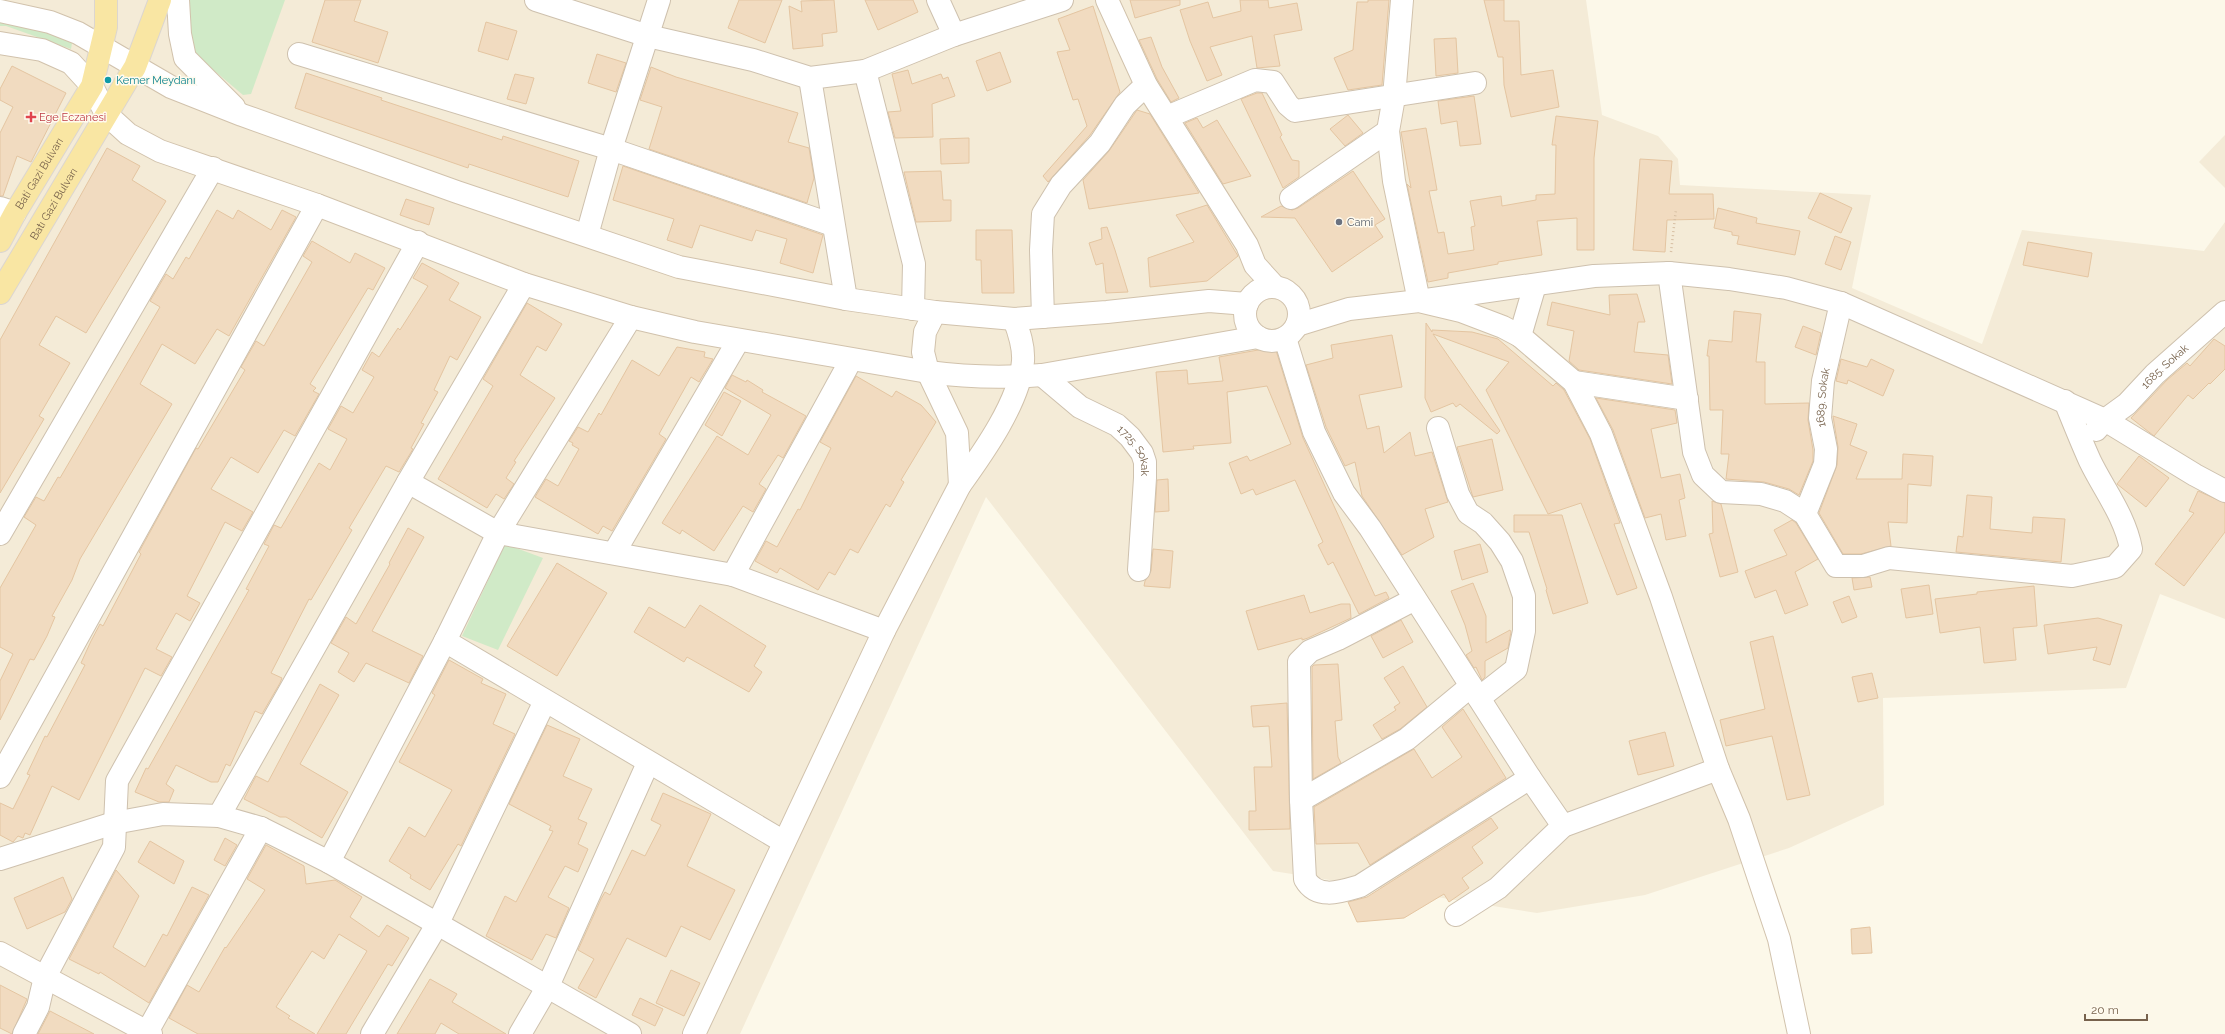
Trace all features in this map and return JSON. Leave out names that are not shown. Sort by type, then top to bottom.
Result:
[{"type":"main road","name":"Bati Gazi Bulvarı","points":[[0,241],[7,211],[92,86],[106,27],[106,0]]},
{"type":"main road","name":"Batı Gazi Bulvarı","points":[[0,293],[135,67],[160,0]]},
{"type":"street","points":[[0,6],[26,0]]},
{"type":"street","points":[[178,0],[180,34],[185,58],[242,115]]},
{"type":"street","points":[[536,0],[648,36],[753,60],[810,78],[865,71],[954,35],[1062,0]]},
{"type":"street","points":[[587,235],[611,149],[659,0]]},
{"type":"street","points":[[938,0],[954,35]]},
{"type":"street","points":[[1107,0],[1146,85],[1247,244],[1256,265],[1275,287],[1290,293],[1295,300],[1299,316],[1291,331],[1314,432],[1344,493],[1370,528],[1530,778],[1563,826]]},
{"type":"street","points":[[1402,0],[1394,97],[1388,131],[1394,181],[1419,301]]},
{"type":"street","points":[[0,11],[50,22],[78,33],[172,87],[242,115],[457,192],[679,267],[846,299],[935,312],[1014,319],[1209,301],[1249,300],[1258,290],[1275,287]]},
{"type":"street","points":[[0,43],[42,50],[71,63],[92,86],[106,114],[128,134],[160,151],[317,204],[524,284],[631,316],[738,341],[791,348],[851,360],[951,375],[1042,375],[1258,337],[1276,341],[1291,331],[1350,309],[1419,301],[1594,276],[1669,273],[1729,279],[1786,288],[1841,303],[2105,420],[2195,476],[2225,491]]},
{"type":"street","points":[[299,54],[611,149],[833,225]]},
{"type":"street","points":[[865,71],[914,264],[913,309]]},
{"type":"street","points":[[810,78],[846,299]]},
{"type":"street","points":[[1167,117],[1255,80],[1273,82],[1288,105],[1295,110],[1394,97],[1475,83]]},
{"type":"street","points":[[1043,317],[1041,250],[1043,214],[1061,185],[1100,143],[1125,105],[1146,85]]},
{"type":"street","points":[[1290,198],[1388,131]]},
{"type":"street","points":[[0,534],[213,168]]},
{"type":"street","points":[[0,778],[317,204]]},
{"type":"street","points":[[24,1034],[38,1007],[45,977],[114,846],[117,781],[418,242]]},
{"type":"street","points":[[1256,265],[1245,313],[1246,322],[1250,331],[1258,337]]},
{"type":"street","points":[[1669,273],[1694,452],[1703,475],[1721,492],[1761,494],[1785,501],[1805,514],[1836,566],[1863,566],[1889,558],[2072,576],[2115,568],[2131,549],[2124,522],[2090,461],[2065,401]]},
{"type":"street","points":[[219,816],[408,482],[524,284]]},
{"type":"street","points":[[1520,336],[1534,285]]},
{"type":"street","points":[[1295,300],[1350,309]]},
{"type":"street","points":[[1419,301],[1461,311],[1504,327],[1520,336],[1574,382],[1601,434],[1661,597],[1718,769],[1739,819],[1779,938],[1799,1034]]},
{"type":"street","name":"1689. Sokak","points":[[1805,514],[1825,464],[1826,449],[1820,418],[1823,381],[1841,303]]},
{"type":"street","points":[[935,312],[925,332],[923,352],[928,372],[957,433],[960,485]]},
{"type":"street","name":"1685. Sokak","points":[[2090,461],[2090,441],[2105,420],[2127,404],[2155,374],[2225,312]]},
{"type":"street","points":[[329,862],[445,641],[498,533],[631,316]]},
{"type":"street","points":[[694,1034],[884,631],[960,485],[1005,415],[1020,376],[1023,360],[1021,341],[1014,319]]},
{"type":"street","points":[[614,553],[738,341]]},
{"type":"street","points":[[734,575],[851,360]]},
{"type":"street","name":"1725. Sokak","points":[[1042,375],[1080,407],[1117,425],[1130,437],[1142,453],[1145,478],[1139,570]]},
{"type":"street","points":[[1574,382],[1687,399]]},
{"type":"street","points":[[1301,800],[1407,739],[1475,692],[1516,668],[1524,631],[1524,596],[1512,560],[1500,542],[1483,523],[1468,513],[1458,494],[1438,428]]},
{"type":"street","points":[[408,482],[498,533],[734,575],[884,631]]},
{"type":"street","points":[[1415,599],[1338,639],[1310,651],[1300,662],[1301,800],[1305,879],[1310,888],[1321,892],[1338,893],[1360,886],[1530,778]]},
{"type":"street","points":[[445,641],[648,763],[784,842]]},
{"type":"street","points":[[372,1034],[438,923],[545,701]]},
{"type":"street","points":[[520,1034],[548,986],[648,763]]},
{"type":"street","points":[[1456,916],[1498,888],[1563,826],[1718,769]]},
{"type":"street","points":[[0,859],[114,824],[163,814],[219,816],[261,828],[329,862],[630,1034]]},
{"type":"street","points":[[0,953],[148,1033],[261,828]]},
{"type":"path","points":[[1669,273],[1676,209]]},
{"type":"shaded area","points":[[0,0],[1586,0],[1602,115],[1658,136],[1678,159],[1680,185],[1871,195],[1852,288],[1982,344],[2022,230],[2204,251],[2225,222],[2225,619],[2160,594],[2126,688],[1883,698],[1884,805],[1789,848],[1645,895],[1537,913],[1273,871],[986,497],[740,1034],[0,1034]]},
{"type":"shaded area","points":[[2225,135],[2225,188],[2199,162]]},
{"type":"green space","points":[[184,0],[285,0],[251,94],[243,95],[191,51]]},
{"type":"green space","points":[[0,19],[21,22],[72,43],[71,49],[6,26],[0,26]]},
{"type":"green space","points":[[505,544],[543,558],[498,650],[462,636]]},
{"type":"building","points":[[325,0],[361,0],[354,21],[388,32],[378,63],[312,42]]},
{"type":"building","points":[[739,0],[782,0],[765,43],[728,28]]},
{"type":"building","points":[[834,0],[837,32],[822,34],[823,46],[793,49],[789,6],[802,12],[801,1]]},
{"type":"building","points":[[865,0],[913,0],[918,12],[878,30]]},
{"type":"building","points":[[1130,0],[1180,0],[1180,5],[1135,18]]},
{"type":"building","points":[[1240,0],[1268,0],[1269,8],[1297,3],[1302,30],[1274,35],[1280,66],[1257,68],[1252,36],[1210,47],[1222,75],[1207,81],[1190,41],[1180,10],[1208,2],[1213,18],[1241,11]]},
{"type":"building","points":[[1368,0],[1389,0],[1382,85],[1348,90],[1334,58],[1353,50],[1357,2],[1368,2]]},
{"type":"building","points":[[1484,0],[1504,0],[1504,21],[1519,21],[1521,75],[1553,70],[1559,107],[1511,117],[1504,85],[1503,57],[1498,57]]},
{"type":"building","points":[[1093,6],[1120,92],[1090,135],[1048,182],[1043,176],[1087,126],[1078,99],[1073,100],[1057,52],[1070,50],[1058,19]]},
{"type":"building","points":[[486,22],[517,31],[508,60],[478,51]]},
{"type":"building","points":[[1151,37],[1162,67],[1179,98],[1171,102],[1157,79],[1139,40]]},
{"type":"building","points":[[1456,38],[1458,73],[1436,76],[1434,39]]},
{"type":"building","points":[[1000,52],[1011,82],[987,91],[976,61]]},
{"type":"building","points":[[597,54],[626,63],[616,92],[588,83]]},
{"type":"building","points":[[12,66],[66,93],[31,162],[17,156],[3,196],[0,196],[0,133],[13,107],[0,100],[0,89]]},
{"type":"building","points":[[651,67],[676,77],[798,113],[788,142],[809,148],[814,178],[807,203],[649,149],[662,107],[640,100]]},
{"type":"building","points":[[908,70],[912,84],[941,74],[943,79],[948,77],[955,96],[932,104],[933,137],[895,138],[888,112],[901,111],[892,74]]},
{"type":"building","points":[[306,73],[382,98],[381,100],[502,140],[503,136],[579,161],[568,197],[469,164],[468,168],[295,108]]},
{"type":"building","points":[[515,74],[534,78],[526,104],[507,99]]},
{"type":"building","points":[[1257,93],[1262,93],[1282,135],[1280,137],[1292,160],[1299,161],[1299,177],[1283,188],[1241,99]]},
{"type":"building","points":[[1474,96],[1481,144],[1460,146],[1457,121],[1441,124],[1438,101]]},
{"type":"building","points":[[1137,110],[1150,114],[1199,193],[1089,209],[1083,180],[1109,151]]},
{"type":"building","points":[[1348,115],[1363,133],[1345,146],[1330,129]]},
{"type":"building","points":[[1556,116],[1598,121],[1594,158],[1594,250],[1577,250],[1577,218],[1537,221],[1542,255],[1498,262],[1498,264],[1448,273],[1448,278],[1428,282],[1407,184],[1411,188],[1401,132],[1426,128],[1437,190],[1429,191],[1438,233],[1444,232],[1448,254],[1474,250],[1471,227],[1475,226],[1470,201],[1501,196],[1502,206],[1536,200],[1536,195],[1555,194],[1556,145],[1552,145]]},
{"type":"building","points":[[1197,118],[1203,128],[1217,120],[1251,176],[1223,184],[1185,123]]},
{"type":"building","points":[[969,138],[969,163],[941,164],[940,139]]},
{"type":"building","points":[[107,148],[140,166],[132,180],[166,201],[86,333],[56,316],[39,345],[70,363],[39,416],[44,419],[0,493],[0,340]]},
{"type":"building","points":[[1640,159],[1672,161],[1669,194],[1713,194],[1714,219],[1667,220],[1665,252],[1633,250]]},
{"type":"building","points":[[623,166],[823,235],[813,273],[780,263],[787,239],[756,230],[752,241],[700,225],[692,248],[667,240],[674,219],[613,200]]},
{"type":"building","points":[[941,171],[943,200],[951,200],[951,221],[916,222],[904,172]]},
{"type":"building","name":"Cami","points":[[1353,171],[1385,219],[1375,225],[1383,237],[1332,272],[1295,218],[1261,217],[1281,206],[1292,210],[1298,208]]},
{"type":"building","points":[[1820,193],[1852,208],[1841,233],[1808,218]]},
{"type":"building","points":[[406,199],[434,208],[429,225],[400,215]]},
{"type":"building","points":[[1207,205],[1238,256],[1207,281],[1150,287],[1148,258],[1194,242],[1176,215]]},
{"type":"building","points":[[1718,208],[1757,218],[1756,223],[1800,231],[1795,255],[1737,244],[1739,236],[1732,235],[1732,232],[1714,228]]},
{"type":"building","points":[[217,210],[233,219],[238,210],[271,230],[282,210],[296,217],[229,336],[217,329],[195,364],[162,344],[140,384],[172,404],[80,559],[72,580],[52,616],[55,617],[47,636],[34,660],[30,659],[0,720],[0,681],[13,654],[0,647],[0,588],[36,525],[24,517],[36,497],[44,501],[58,477],[60,478],[160,307],[150,301],[166,274],[173,279],[186,257],[189,259]]},
{"type":"building","points":[[1107,227],[1128,292],[1106,293],[1103,263],[1096,265],[1089,243],[1102,239],[1101,228]]},
{"type":"building","points":[[976,230],[1012,230],[1014,293],[982,293],[981,260],[976,260]]},
{"type":"building","points":[[1835,236],[1851,242],[1841,270],[1825,264]]},
{"type":"building","points":[[312,241],[350,263],[355,253],[385,268],[373,290],[368,288],[310,384],[316,388],[313,391],[319,394],[295,436],[284,430],[258,473],[231,457],[211,489],[253,512],[242,531],[225,522],[187,596],[200,603],[190,621],[176,613],[156,649],[172,657],[161,676],[145,668],[79,800],[52,786],[30,835],[25,833],[23,838],[18,836],[13,842],[0,835],[0,803],[13,809],[30,775],[27,774],[45,736],[47,737],[85,665],[81,663],[91,641],[100,624],[103,626],[141,554],[139,552],[196,448],[198,449],[245,370],[241,367],[256,341],[264,346],[312,262],[303,256]]},
{"type":"building","points":[[2028,242],[2092,253],[2088,277],[2023,265]]},
{"type":"building","points":[[422,263],[459,283],[449,300],[481,317],[457,360],[450,356],[434,390],[438,392],[421,423],[424,424],[411,448],[413,449],[399,472],[386,466],[349,528],[352,530],[311,600],[309,599],[271,673],[282,678],[280,683],[262,714],[255,711],[230,766],[226,764],[218,782],[211,782],[176,765],[166,784],[174,790],[169,802],[159,802],[135,792],[146,768],[148,769],[249,590],[246,589],[269,546],[264,544],[274,525],[281,528],[319,463],[330,470],[347,439],[328,429],[341,406],[353,413],[374,377],[362,370],[372,352],[379,357],[398,328],[400,330],[428,286],[413,278]]},
{"type":"building","points":[[1637,294],[1645,322],[1638,322],[1634,352],[1668,355],[1672,384],[1579,370],[1569,361],[1574,331],[1547,325],[1552,302],[1610,315],[1609,295]]},
{"type":"building","points":[[527,303],[562,324],[546,351],[537,346],[520,375],[555,398],[514,461],[516,462],[506,478],[514,484],[504,499],[496,494],[487,508],[438,479],[493,386],[483,379]]},
{"type":"building","points":[[1734,311],[1761,314],[1756,362],[1765,362],[1765,404],[1809,403],[1808,420],[1813,450],[1813,461],[1799,495],[1789,489],[1764,482],[1726,479],[1729,454],[1721,454],[1723,410],[1710,410],[1709,356],[1707,356],[1709,340],[1732,342]]},
{"type":"building","points":[[1426,323],[1432,332],[1432,330],[1472,332],[1498,339],[1553,386],[1556,383],[1564,390],[1590,439],[1620,523],[1614,524],[1637,588],[1617,595],[1581,503],[1548,514],[1486,390],[1509,362],[1433,334],[1500,431],[1497,434],[1460,404],[1456,407],[1453,403],[1431,412],[1425,398]]},
{"type":"building","points":[[1803,326],[1821,333],[1816,355],[1795,347]]},
{"type":"building","points":[[1392,335],[1402,387],[1359,395],[1367,429],[1379,426],[1384,453],[1410,432],[1415,456],[1432,452],[1448,502],[1425,509],[1434,537],[1402,555],[1362,496],[1355,462],[1345,466],[1326,427],[1306,365],[1333,358],[1331,345]]},
{"type":"building","points":[[2214,339],[2225,346],[2225,369],[2210,384],[2209,383],[2193,399],[2188,395],[2154,436],[2131,418],[2167,380],[2187,363],[2190,366]]},
{"type":"building","points":[[677,347],[705,352],[704,357],[713,359],[699,382],[691,377],[659,434],[666,439],[612,531],[603,526],[598,534],[535,497],[546,479],[558,486],[579,449],[572,445],[573,443],[569,441],[578,427],[588,432],[599,413],[601,415],[632,360],[659,376]]},
{"type":"building","points":[[1275,347],[1303,438],[1375,596],[1386,592],[1389,598],[1359,614],[1333,562],[1328,565],[1318,545],[1323,542],[1295,480],[1256,495],[1253,489],[1241,494],[1229,463],[1247,456],[1250,461],[1291,444],[1267,386],[1227,392],[1231,443],[1193,446],[1194,449],[1163,452],[1156,372],[1187,370],[1188,384],[1223,381],[1219,357]]},
{"type":"building","points":[[1841,359],[1867,367],[1871,359],[1894,370],[1883,396],[1848,380],[1847,384],[1836,381]]},
{"type":"building","points":[[732,375],[746,382],[747,380],[763,390],[762,392],[806,416],[783,458],[778,455],[759,484],[766,489],[753,512],[743,506],[714,551],[682,530],[680,534],[662,523],[717,436],[748,455],[771,415],[725,388]]},
{"type":"building","points":[[856,376],[892,397],[896,391],[921,405],[936,422],[901,480],[904,482],[890,507],[886,504],[858,553],[850,549],[835,575],[829,572],[818,590],[780,568],[777,573],[755,561],[766,541],[777,547],[798,509],[800,510],[831,448],[820,442]]},
{"type":"building","points":[[724,392],[741,401],[722,436],[705,425]]},
{"type":"building","points":[[1596,398],[1675,410],[1677,423],[1651,429],[1661,478],[1680,474],[1685,498],[1679,500],[1686,536],[1666,540],[1661,514],[1645,518],[1613,430]]},
{"type":"building","points":[[1833,416],[1857,424],[1850,445],[1867,452],[1856,479],[1902,479],[1903,454],[1933,456],[1931,486],[1908,484],[1907,523],[1888,522],[1891,546],[1861,554],[1843,554],[1819,513],[1837,465],[1838,447]]},
{"type":"building","points":[[1492,439],[1503,490],[1473,497],[1457,447]]},
{"type":"building","points":[[2139,456],[2169,478],[2146,507],[2117,484]]},
{"type":"building","points":[[1168,479],[1169,511],[1155,512],[1157,480]]},
{"type":"building","points":[[2198,491],[2225,503],[2225,532],[2184,586],[2155,564],[2194,513],[2189,511]]},
{"type":"building","points":[[1967,495],[1992,497],[1990,529],[2032,533],[2033,517],[2065,519],[2061,562],[1956,552],[1958,536],[1963,537]]},
{"type":"building","points":[[1712,501],[1721,504],[1738,572],[1720,577],[1709,534],[1713,533]]},
{"type":"building","points":[[1514,515],[1562,515],[1588,603],[1553,614],[1546,590],[1547,589],[1529,532],[1514,532]]},
{"type":"building","points":[[1792,520],[1796,523],[1818,559],[1795,572],[1808,605],[1785,614],[1776,590],[1755,598],[1745,571],[1787,555],[1774,530]]},
{"type":"building","points":[[408,528],[424,537],[372,631],[423,656],[409,683],[366,663],[354,682],[338,672],[349,653],[331,643],[346,617],[356,624],[390,564],[389,563]]},
{"type":"building","points":[[1480,544],[1488,572],[1462,580],[1454,551]]},
{"type":"building","points":[[1153,549],[1173,551],[1170,588],[1144,586],[1145,581],[1151,571]]},
{"type":"building","points":[[557,563],[607,593],[557,676],[507,646]]},
{"type":"building","points":[[1870,577],[1872,587],[1854,590],[1852,578]]},
{"type":"building","points":[[1473,583],[1486,616],[1486,643],[1510,630],[1511,632],[1508,648],[1485,661],[1485,677],[1482,680],[1476,667],[1474,668],[1466,655],[1472,651],[1465,625],[1451,591]]},
{"type":"building","points":[[1929,585],[1933,614],[1906,618],[1901,589]]},
{"type":"building","points":[[2034,586],[2037,626],[2013,628],[2016,660],[1984,663],[1980,627],[1940,633],[1935,599],[1977,594],[1977,592]]},
{"type":"building","points":[[1304,595],[1310,613],[1341,604],[1350,604],[1351,618],[1308,638],[1302,640],[1302,638],[1258,650],[1246,611]]},
{"type":"building","points":[[1849,596],[1857,617],[1842,623],[1833,602]]},
{"type":"building","points":[[700,605],[766,646],[754,666],[762,672],[749,692],[687,657],[684,662],[634,632],[649,607],[685,628]]},
{"type":"building","points":[[2098,618],[2122,625],[2110,665],[2093,660],[2097,647],[2048,654],[2044,625]]},
{"type":"building","points":[[1401,620],[1413,642],[1383,658],[1371,636]]},
{"type":"building","points":[[1773,636],[1810,795],[1787,800],[1772,736],[1726,746],[1720,720],[1765,709],[1750,642]]},
{"type":"building","points":[[449,660],[483,679],[481,683],[506,694],[493,724],[515,734],[461,846],[458,844],[430,890],[410,878],[411,875],[389,861],[409,827],[425,837],[452,790],[399,762],[435,695],[432,693]]},
{"type":"building","points":[[1338,664],[1342,720],[1335,721],[1338,757],[1341,763],[1313,779],[1312,667],[1314,665]]},
{"type":"building","points":[[1403,666],[1427,707],[1400,729],[1382,739],[1373,725],[1396,710],[1394,707],[1400,703],[1384,678]]},
{"type":"building","points":[[1872,673],[1878,698],[1858,702],[1852,677]]},
{"type":"building","points":[[320,684],[339,695],[300,764],[348,792],[322,838],[286,817],[280,817],[244,799],[256,776],[268,782]]},
{"type":"building","points":[[1287,703],[1290,829],[1249,830],[1249,811],[1256,811],[1254,767],[1272,767],[1269,726],[1253,727],[1251,706]]},
{"type":"building","points":[[1463,709],[1506,778],[1370,865],[1358,843],[1316,844],[1314,807],[1414,749],[1432,778],[1462,757],[1442,727]]},
{"type":"building","points":[[547,725],[580,739],[563,776],[592,789],[578,819],[587,823],[578,844],[588,849],[578,872],[565,866],[548,897],[569,908],[556,938],[546,934],[532,960],[486,936],[505,896],[516,902],[553,831],[549,830],[551,826],[509,804]]},
{"type":"building","points":[[1665,732],[1674,766],[1638,775],[1629,741]]},
{"type":"building","points":[[663,793],[711,814],[687,866],[735,890],[710,940],[681,926],[666,957],[627,938],[596,998],[578,988],[594,959],[578,950],[601,899],[605,892],[610,895],[632,850],[645,856],[661,825],[651,820]]},
{"type":"building","points":[[1491,818],[1498,828],[1472,847],[1483,863],[1462,878],[1469,888],[1449,902],[1444,894],[1404,918],[1357,922],[1348,902],[1367,897]]},
{"type":"building","points":[[225,838],[237,845],[225,866],[214,860]]},
{"type":"building","points":[[150,841],[184,861],[174,884],[138,862]]},
{"type":"building","points":[[266,845],[304,866],[306,884],[335,880],[362,897],[350,917],[379,937],[387,925],[409,938],[392,966],[388,964],[346,1034],[317,1034],[367,951],[339,934],[324,959],[312,951],[276,1007],[290,1016],[288,1018],[315,1034],[198,1034],[169,1018],[187,985],[199,992],[225,947],[226,948],[265,890],[247,879]]},
{"type":"building","points":[[116,870],[139,896],[113,947],[145,967],[163,934],[167,936],[192,887],[209,895],[149,1003],[100,972],[99,974],[69,959]]},
{"type":"building","points":[[63,877],[72,899],[65,912],[27,929],[14,898]]},
{"type":"building","points":[[1870,927],[1872,953],[1852,954],[1851,929]]},
{"type":"building","points":[[671,970],[700,983],[684,1016],[656,1003]]},
{"type":"building","points":[[430,979],[457,994],[452,1002],[506,1034],[459,1034],[441,1023],[435,1034],[397,1034]]},
{"type":"building","points":[[0,985],[27,999],[12,1034],[0,1028]]},
{"type":"building","points":[[640,998],[663,1009],[655,1026],[632,1015]]},
{"type":"building","points":[[50,1011],[94,1034],[38,1034]]},
{"type":"place","name":"Kemer Meydanı","points":[[108,80]]},
{"type":"place","name":"Ege Eczanesi","points":[[31,117]]},
{"type":"place","name":"Cami","points":[[1339,222]]}]
